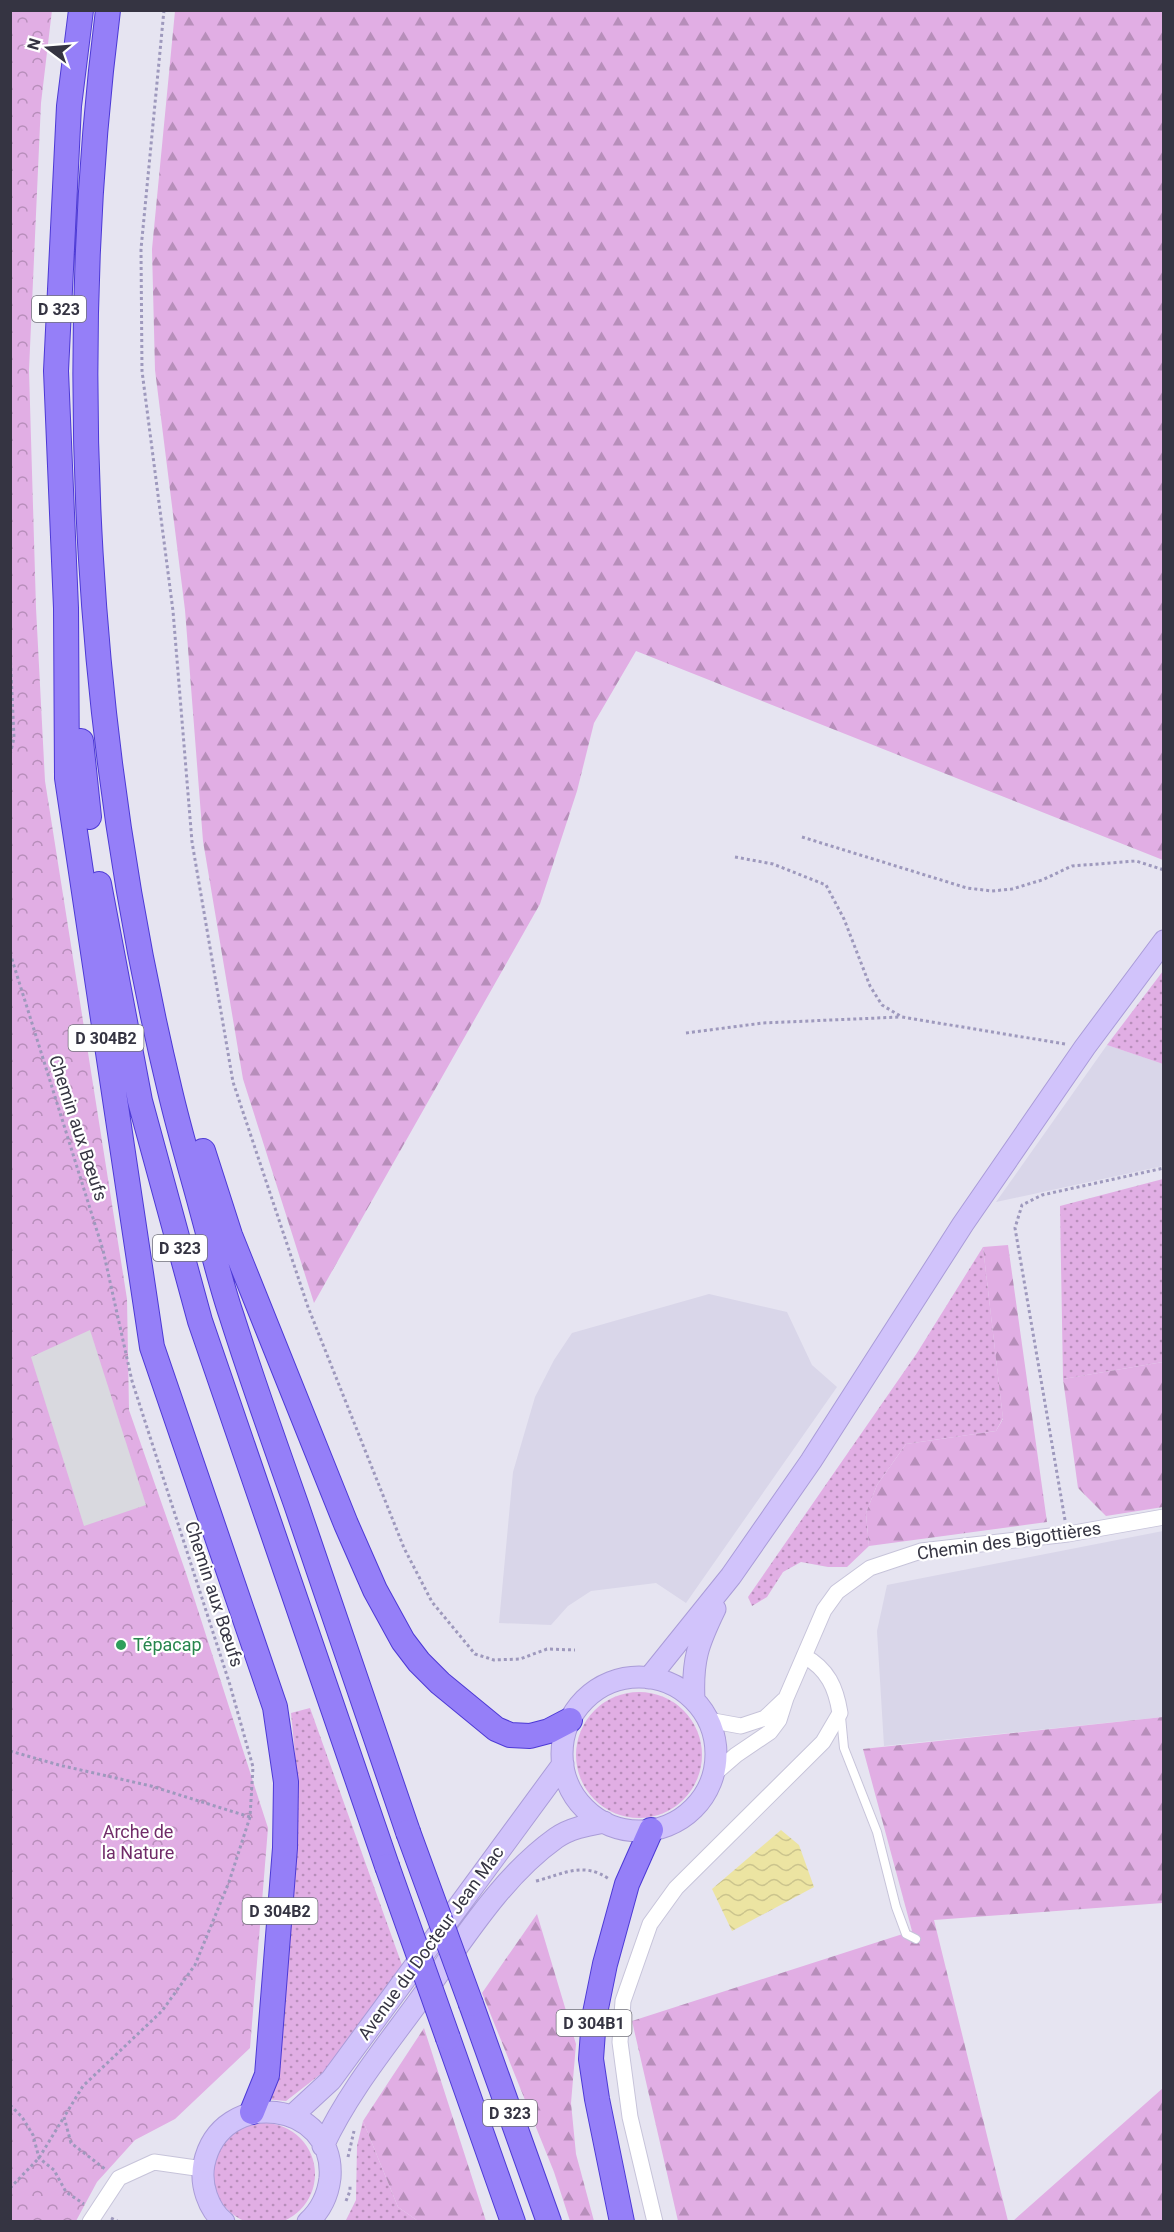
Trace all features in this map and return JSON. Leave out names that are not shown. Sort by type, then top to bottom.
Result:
[{"type":"highway","name":"D 323","points":[[81,10],[69,106],[56,371],[66,608],[93,855],[140,1101],[200,1320],[387,1866],[513,2222]]},
{"type":"highway","name":"D 323","points":[[108,10],[98,107],[88,276],[87,442],[91,545],[105,711],[118,817],[154,1024],[170,1095],[230,1312],[408,1832],[549,2222]]},
{"type":"highway","name":"D 304B2","points":[[66,608],[67,778],[152,1347],[275,1707],[286,1782],[285,1848],[267,2075],[252,2112]]},
{"type":"highway","points":[[154,1024],[172,1054],[186,1091],[209,1173],[230,1235],[346,1524],[386,1614],[419,1662],[440,1683],[496,1729],[510,1735],[530,1736],[549,1731],[570,1720]]},
{"type":"highway","name":"D 304B1","points":[[622,2222],[591,2059],[594,2018],[605,1964],[627,1884],[651,1830]]},
{"type":"main road","points":[[648,1677],[731,1576],[811,1461],[963,1224],[1085,1047],[1164,941]]},
{"type":"main road","points":[[694,1700],[695,1655],[702,1635],[731,1576]]},
{"type":"main road","points":[[648,1677],[665,1681],[681,1689],[694,1700],[708,1720],[716,1747],[713,1775],[705,1795],[690,1812],[672,1824],[651,1830],[635,1831],[604,1822],[589,1812],[577,1798],[568,1782],[563,1764],[564,1742],[570,1720],[584,1701],[602,1687],[617,1680],[648,1677]]},
{"type":"main road","name":"Avenue du Docteur Jean Mac","points":[[291,2116],[331,2080],[563,1764]]},
{"type":"main road","name":"Avenue du Docteur Jean Mac","points":[[323,2146],[345,2104],[368,2071],[506,1884],[557,1837],[569,1830],[604,1822]]},
{"type":"main road","points":[[224,2222],[208,2213],[203,2169],[209,2146],[222,2129],[237,2118],[252,2112],[268,2111],[291,2116],[305,2124],[323,2146],[329,2161],[329,2188],[323,2203],[308,2222]]},
{"type":"street","name":"Chemin des Bigottières","points":[[713,1775],[736,1755],[770,1732],[779,1720],[786,1698],[824,1610],[837,1592],[870,1568],[921,1551],[1068,1534],[1164,1517]]},
{"type":"street","points":[[655,2222],[630,2117],[620,2042],[623,2001],[650,1924],[676,1888],[823,1742],[840,1713],[837,1692],[825,1672],[804,1656]]},
{"type":"street","points":[[708,1720],[741,1726],[765,1718],[786,1698]]},
{"type":"street","points":[[93,2217],[119,2178],[154,2162],[203,2169]]},
{"type":"lane","points":[[840,1713],[844,1748],[877,1832],[896,1907],[906,1935],[916,1939]]},
{"type":"path","points":[[164,10],[141,249],[142,371],[173,611],[192,842],[233,1082],[308,1307],[404,1548],[432,1602],[475,1654],[494,1660],[520,1659],[547,1649],[575,1650]]},
{"type":"path","points":[[10,650],[14,738],[10,755]]},
{"type":"path","points":[[10,742],[14,738]]},
{"type":"path","points":[[802,837],[957,885],[984,890],[1012,889],[1042,880],[1072,866],[1136,861],[1164,870]]},
{"type":"path","points":[[735,857],[773,864],[826,885],[844,918],[870,986],[882,1005],[902,1017]]},
{"type":"path","name":"Chemin aux Bœufs","points":[[10,953],[103,1250],[132,1381],[230,1685],[253,1767],[250,1817],[229,1882],[195,1965],[162,2011],[83,2086],[39,2158],[10,2188]]},
{"type":"path","points":[[686,1033],[763,1023],[902,1017],[1085,1047]]},
{"type":"path","points":[[1068,1534],[1015,1228],[1022,1205],[1042,1195],[1164,1168]]},
{"type":"path","points":[[10,1751],[151,1786],[250,1817]]},
{"type":"path","points":[[10,2105],[22,2117],[33,2135],[39,2158],[54,2169],[66,2192],[93,2217],[119,2222]]},
{"type":"path","points":[[64,2117],[71,2143],[93,2162],[119,2178]]},
{"type":"shaded area","points":[[1107,1045],[1163,1064],[1163,1166],[996,1202]]},
{"type":"shaded area","points":[[709,1294],[787,1312],[812,1365],[837,1387],[686,1603],[656,1583],[591,1591],[568,1606],[551,1625],[499,1623],[513,1472],[535,1397],[554,1360],[572,1333]]},
{"type":"shaded area","points":[[90,1330],[146,1505],[84,1526],[31,1357]]},
{"type":"shaded area","points":[[1163,1531],[1163,1717],[884,1746],[877,1631],[887,1585]]},
{"type":"green space","name":"Arche de la Nature","points":[[52,10],[41,103],[29,370],[36,608],[45,781],[127,1299],[129,1410],[186,1573],[268,1828],[250,2048],[175,2119],[135,2140],[97,2182],[76,2221],[11,2222],[10,11]]},
{"type":"green space","points":[[175,11],[1163,11],[1163,860],[636,651],[594,723],[577,791],[540,904],[314,1303],[243,1079],[203,841],[185,610],[155,370],[152,249]]},
{"type":"green space","points":[[1163,971],[1163,1064],[1107,1045]]},
{"type":"green space","points":[[1163,1179],[1163,1362],[1063,1379],[1060,1206]]},
{"type":"green space","points":[[1008,1245],[1047,1522],[869,1546],[866,1513],[877,1485],[906,1444],[996,1431],[1003,1419],[983,1247]]},
{"type":"green space","points":[[983,1247],[1003,1418],[996,1431],[906,1444],[877,1485],[866,1513],[869,1546],[847,1567],[828,1567],[801,1562],[783,1572],[767,1597],[752,1606],[748,1597],[917,1353]]},
{"type":"green space","points":[[1163,1362],[1163,1507],[1106,1516],[1078,1488],[1063,1379]]},
{"type":"green space","points":[[639,1692],[663,1697],[684,1710],[697,1731],[702,1755],[697,1779],[684,1800],[663,1813],[639,1818],[615,1813],[594,1800],[581,1779],[576,1755],[581,1731],[594,1710],[615,1697]]},
{"type":"green space","points":[[310,1708],[402,1965],[326,2070],[286,2101],[265,2099],[291,1920],[295,1754],[291,1713]]},
{"type":"green space","points":[[1163,1717],[1163,1903],[934,1920],[1008,2221],[678,2221],[632,2021],[912,1931],[863,1749]]},
{"type":"green space","points":[[537,1914],[576,2044],[571,2103],[576,2154],[594,2221],[570,2221],[554,2172],[482,1993]]},
{"type":"green space","points":[[424,2028],[486,2221],[418,2221],[398,2207],[363,2121]]},
{"type":"green space","points":[[1163,2088],[1163,2221],[1013,2221]]},
{"type":"green space","points":[[363,2121],[398,2207],[418,2221],[345,2222],[356,2200],[357,2146]]},
{"type":"green space","points":[[264,2123],[284,2127],[300,2138],[311,2154],[315,2174],[311,2194],[300,2210],[284,2221],[264,2225],[244,2221],[228,2210],[217,2194],[213,2174],[217,2154],[228,2138],[244,2127]]},
{"type":"water","points":[[781,1830],[799,1845],[814,1887],[732,1931],[712,1889]]},
{"type":"place","name":"Tépacap","points":[[121,1645]]}]
